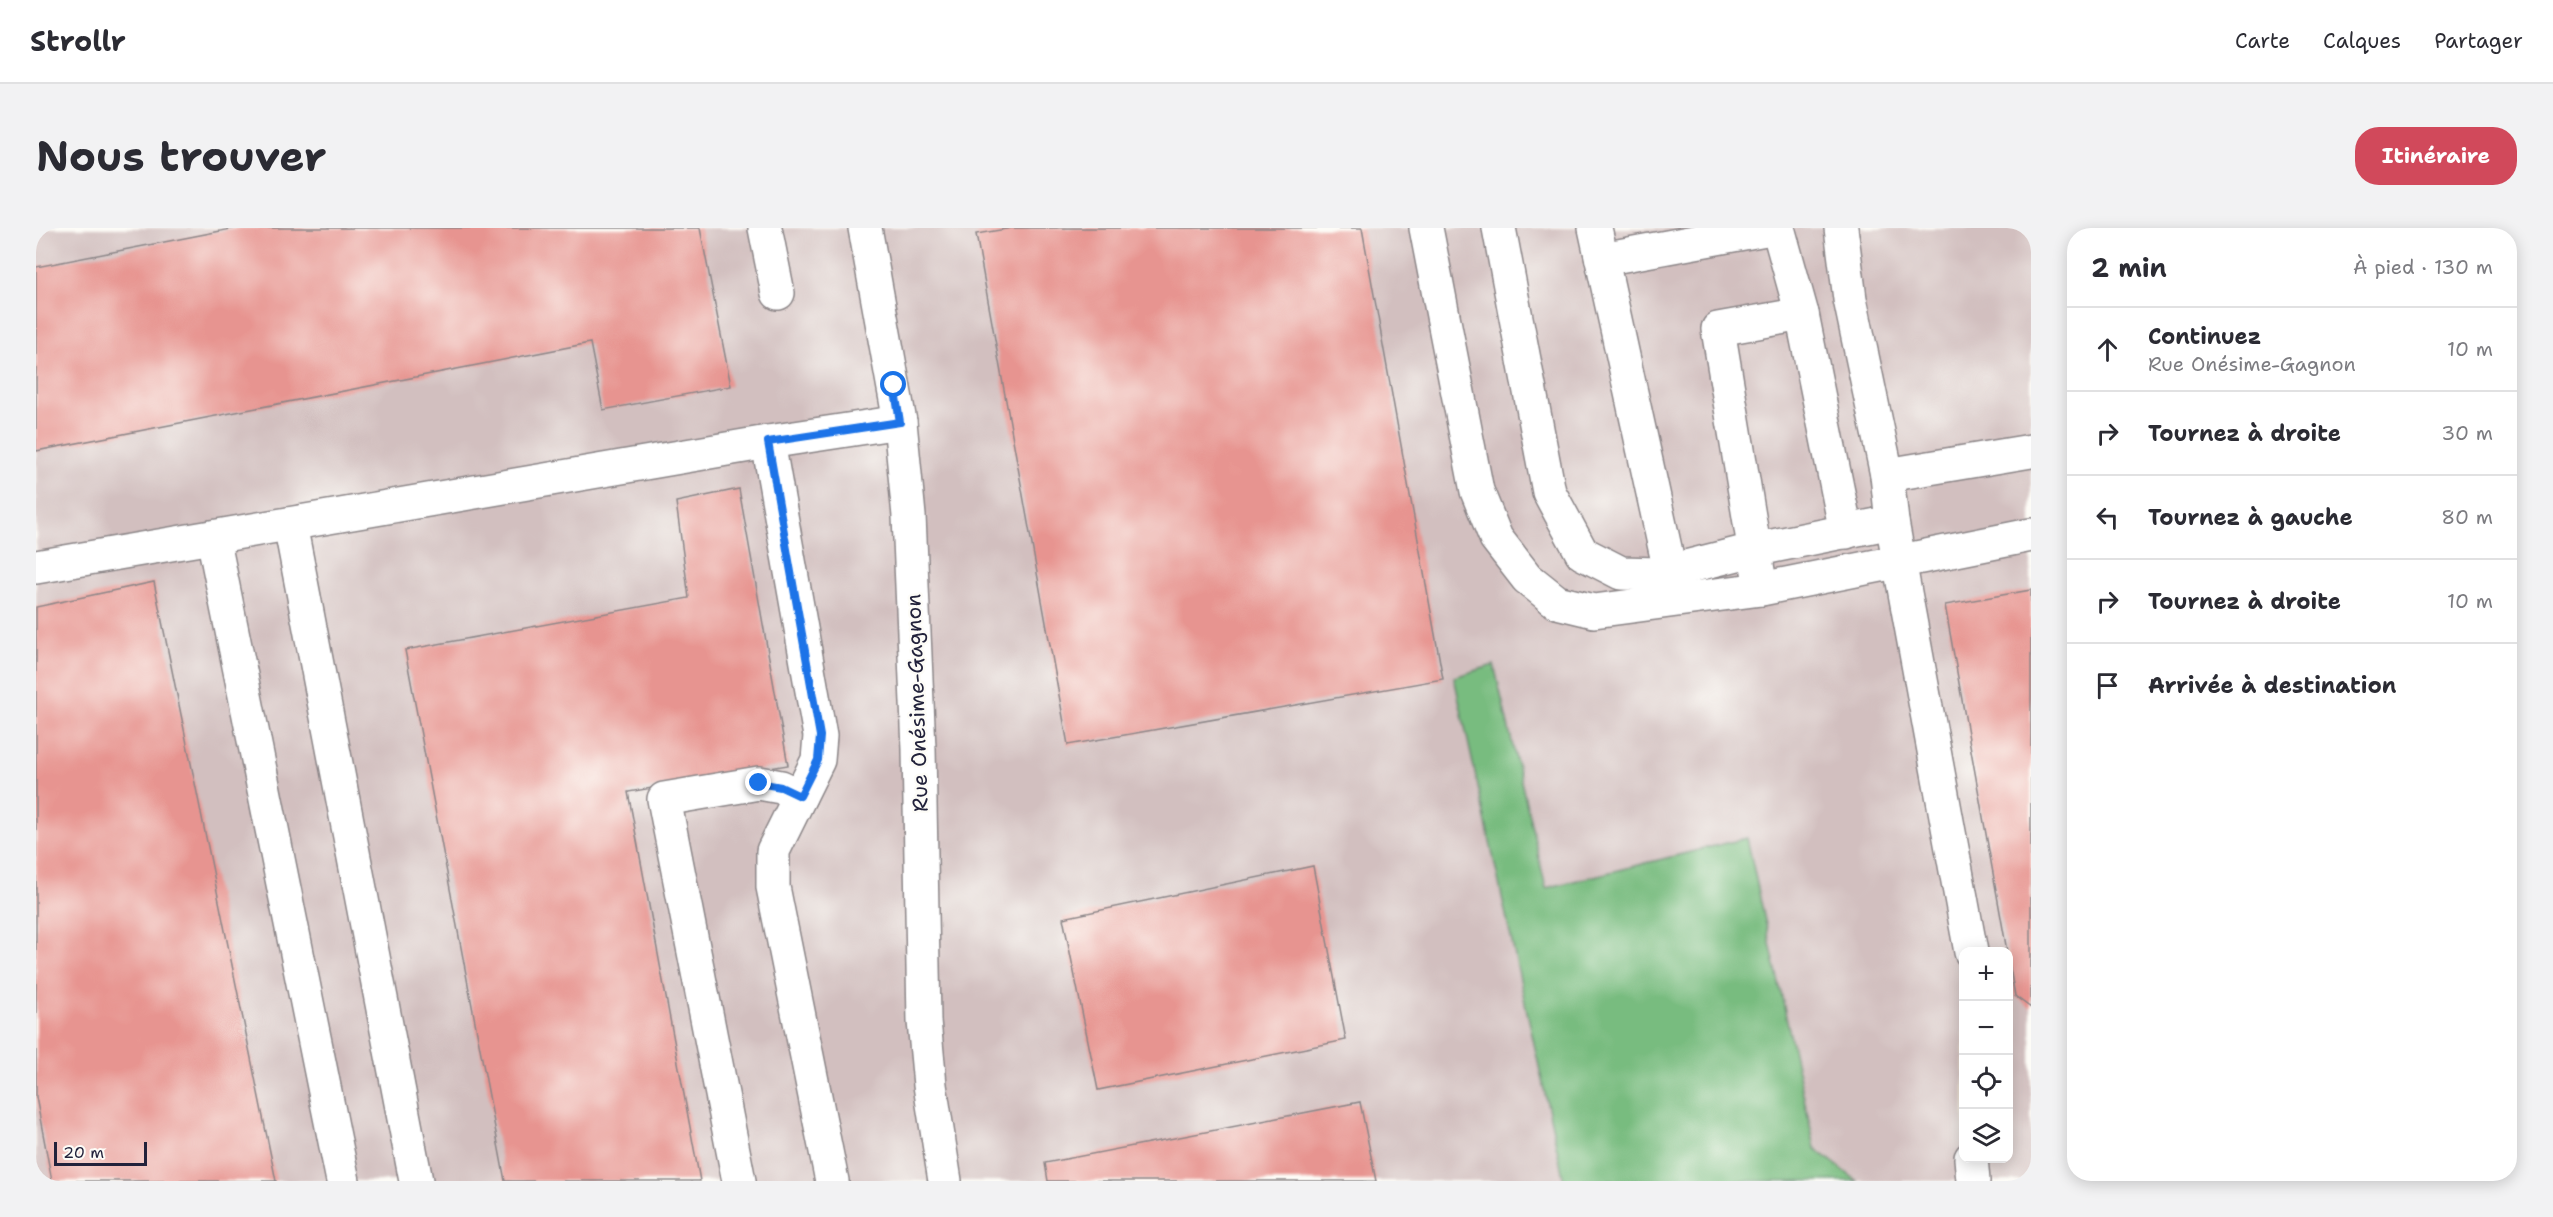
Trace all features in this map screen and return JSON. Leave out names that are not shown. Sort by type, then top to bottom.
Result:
[{"type":"street","points":[[765,228],[778,293]]},
{"type":"street","name":"Rue Onésime-Gagnon","points":[[865,228],[900,422],[914,597],[924,1030],[932,1107],[945,1181]]},
{"type":"street","points":[[1426,228],[1477,491],[1496,538],[1527,578],[1557,602],[1594,611],[1761,589],[2031,535]]},
{"type":"street","points":[[1499,228],[1549,492],[1582,553],[1621,573],[1658,574],[1753,550],[1892,522]]},
{"type":"street","points":[[1670,571],[1598,243],[1771,228]]},
{"type":"street","points":[[1778,228],[1802,314],[1846,532]]},
{"type":"street","points":[[1841,228],[1850,299],[1887,475],[1892,522],[1970,947]]},
{"type":"street","points":[[1761,589],[1718,329],[1802,314]]},
{"type":"street","points":[[36,567],[768,442],[900,422]]},
{"type":"street","points":[[768,442],[820,736],[818,760],[773,850],[773,887],[832,1181]]},
{"type":"street","points":[[1887,475],[2031,451]]},
{"type":"street","points":[[290,524],[416,1181]]},
{"type":"street","points":[[213,537],[343,1181]]},
{"type":"street","points":[[1616,608],[1621,573]]},
{"type":"street","points":[[739,1181],[664,800],[759,783],[781,787],[800,796]]},
{"type":"shaded area","points":[[36,228],[2031,228],[2031,1181],[36,1181]]},
{"type":"green space","points":[[1494,665],[1546,888],[1747,838],[1815,1148],[1857,1181],[1564,1181],[1454,677]]},
{"type":"building","points":[[236,228],[700,228],[731,386],[603,410],[590,343],[36,451],[36,267]]},
{"type":"building","points":[[1012,228],[1362,228],[1443,679],[1068,745],[976,234]]},
{"type":"building","points":[[739,489],[788,765],[628,792],[700,1181],[505,1181],[405,650],[689,598],[676,502]]},
{"type":"building","points":[[154,582],[276,1181],[52,1181],[36,1097],[36,607]]},
{"type":"building","points":[[2031,590],[2031,1008],[2015,996],[2013,947],[2006,947],[1945,605]]},
{"type":"building","points":[[1313,866],[1346,1040],[1098,1090],[1063,918]]},
{"type":"building","points":[[1360,1102],[1376,1181],[1048,1181],[1045,1163]]},
{"type":"route","points":[[759,783],[781,787],[800,796],[813,772],[820,750],[820,736],[768,442],[900,422],[894,385]]}]
